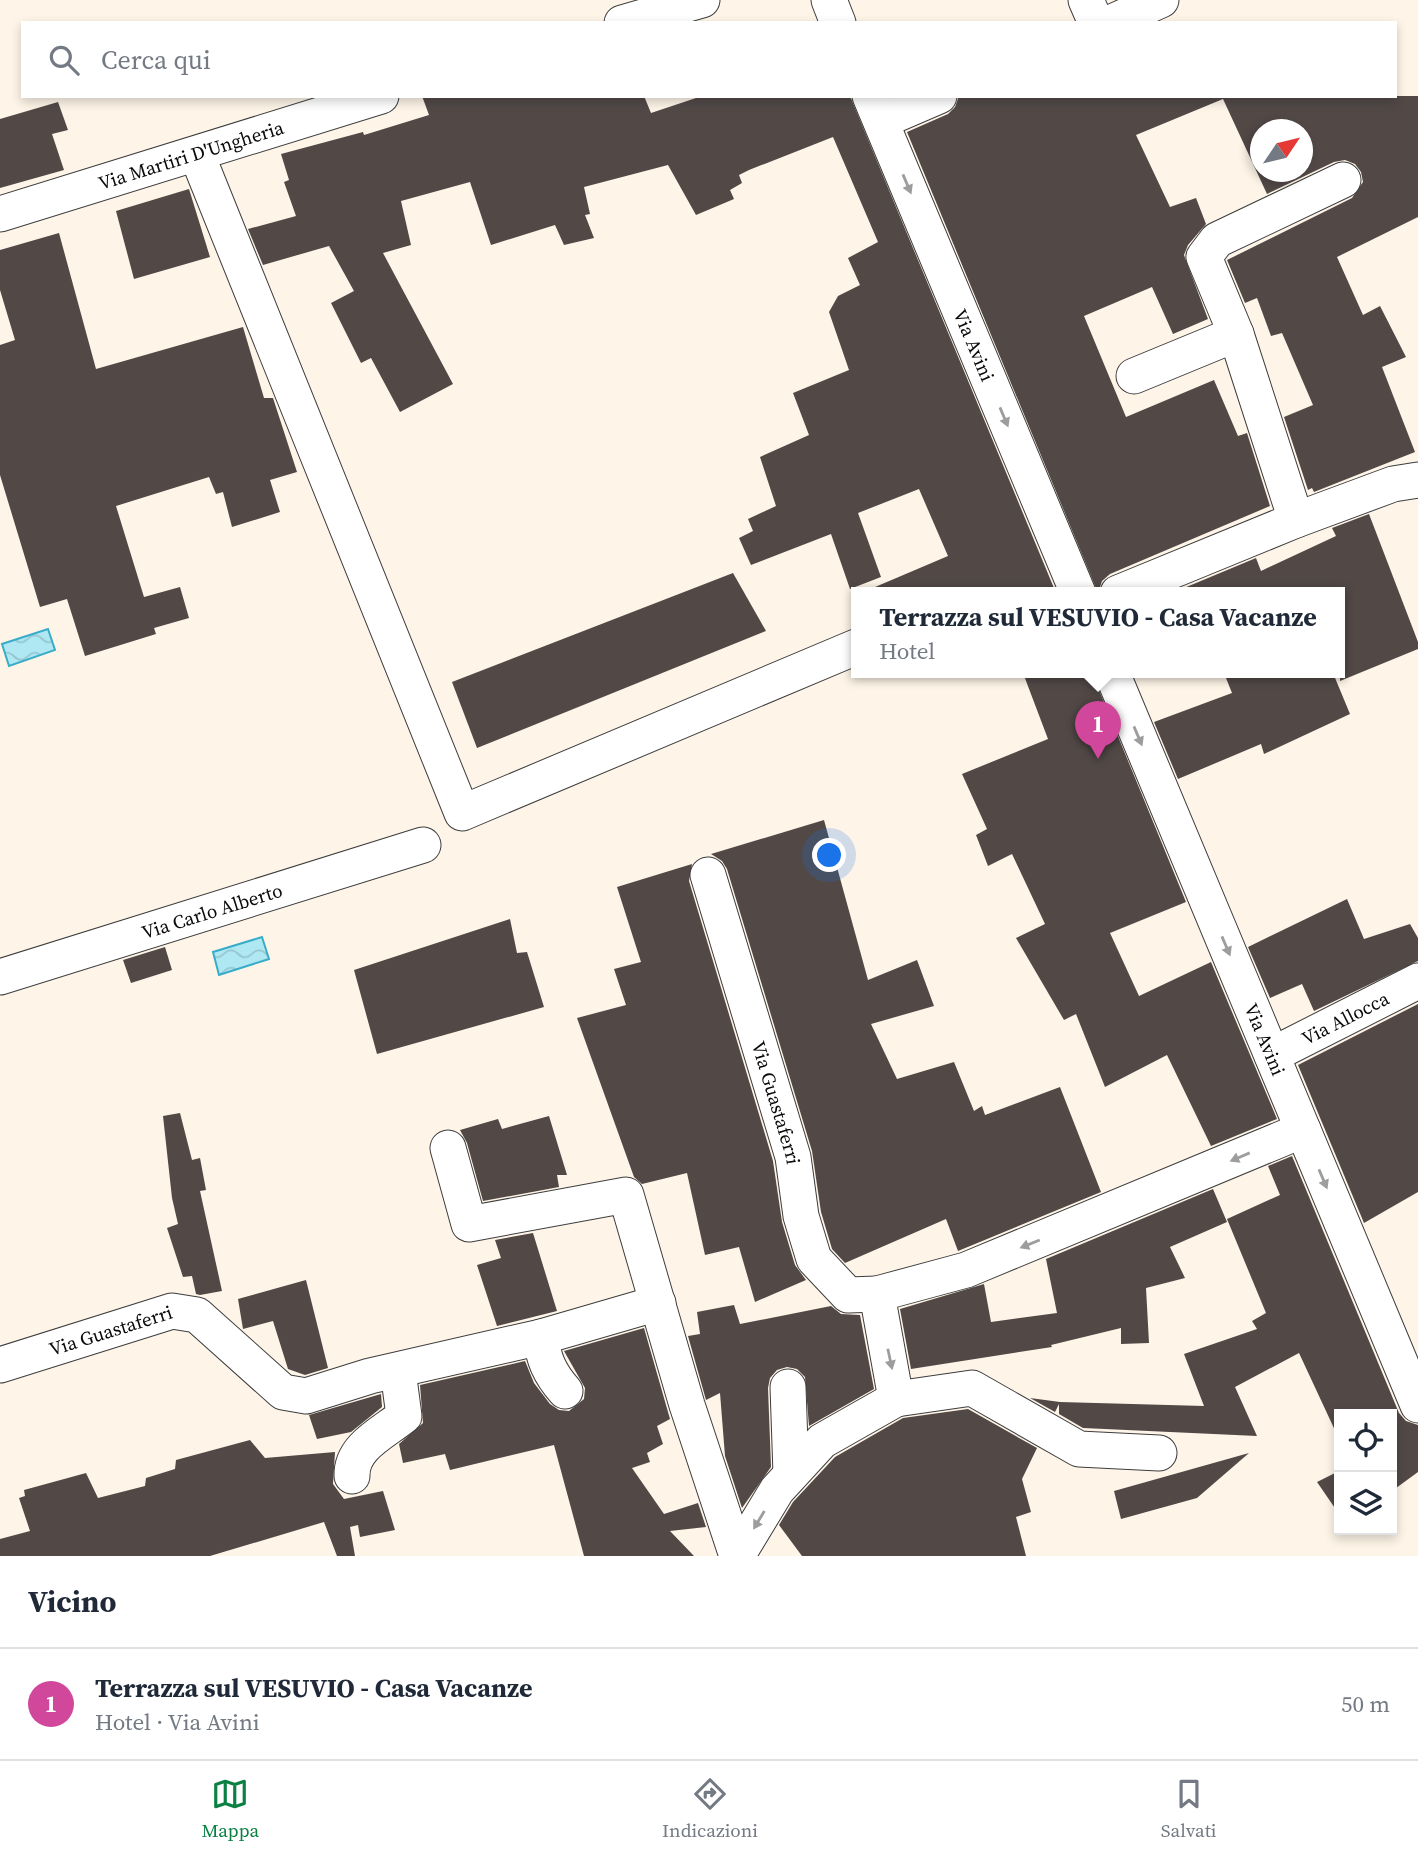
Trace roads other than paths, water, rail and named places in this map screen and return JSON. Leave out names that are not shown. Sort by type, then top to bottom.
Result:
[{"type":"street","points":[[629,21],[702,0]]},
{"type":"street","points":[[829,0],[837,21]]},
{"type":"street","points":[[1086,0],[1095,21]]},
{"type":"street","points":[[1114,21],[1161,0]]},
{"type":"street","name":"Via Martiri D'Ungheria","points":[[0,214],[375,98]]},
{"type":"street","points":[[875,109],[929,98]]},
{"type":"street","name":"Via Avini","points":[[875,109],[1075,587]]},
{"type":"street","points":[[197,155],[462,813],[851,650]]},
{"type":"street","points":[[1296,520],[1236,334],[1204,257],[1217,240],[1343,180]]},
{"type":"street","points":[[1134,376],[1236,334]]},
{"type":"street","points":[[1133,587],[1296,520],[1393,484],[1418,480]]},
{"type":"street","name":"Via Avini","points":[[1114,678],[1418,1405]]},
{"type":"street","name":"Via Carlo Alberto","points":[[0,977],[423,845]]},
{"type":"street","name":"Via Guastaferri","points":[[708,875],[793,1157],[801,1216],[814,1259],[848,1295],[877,1294],[966,1270],[1303,1130]]},
{"type":"street","name":"Via Allocca","points":[[1272,1055],[1418,981]]},
{"type":"street","points":[[448,1148],[469,1224],[626,1195],[687,1405],[737,1556]]},
{"type":"street","points":[[877,1294],[896,1399]]},
{"type":"street","name":"Via Guastaferri","points":[[0,1365],[172,1311],[197,1315],[284,1392],[306,1396],[370,1376],[519,1339],[541,1337],[658,1303]]},
{"type":"street","points":[[541,1337],[543,1356],[554,1378],[565,1391]]},
{"type":"street","points":[[352,1476],[352,1462],[363,1448],[404,1416],[405,1403],[398,1371]]},
{"type":"street","points":[[789,1387],[791,1474]]},
{"type":"street","points":[[737,1556],[777,1490],[822,1441],[896,1399],[972,1388],[1079,1449],[1159,1453]]},
{"type":"water","points":[[48,629],[55,650],[9,666],[2,644]]},
{"type":"water","points":[[262,937],[269,959],[219,975],[213,952]]},
{"type":"place","name":"Terrazza sul VESUVIO - Casa Vacanze","points":[[1098,759]]}]
